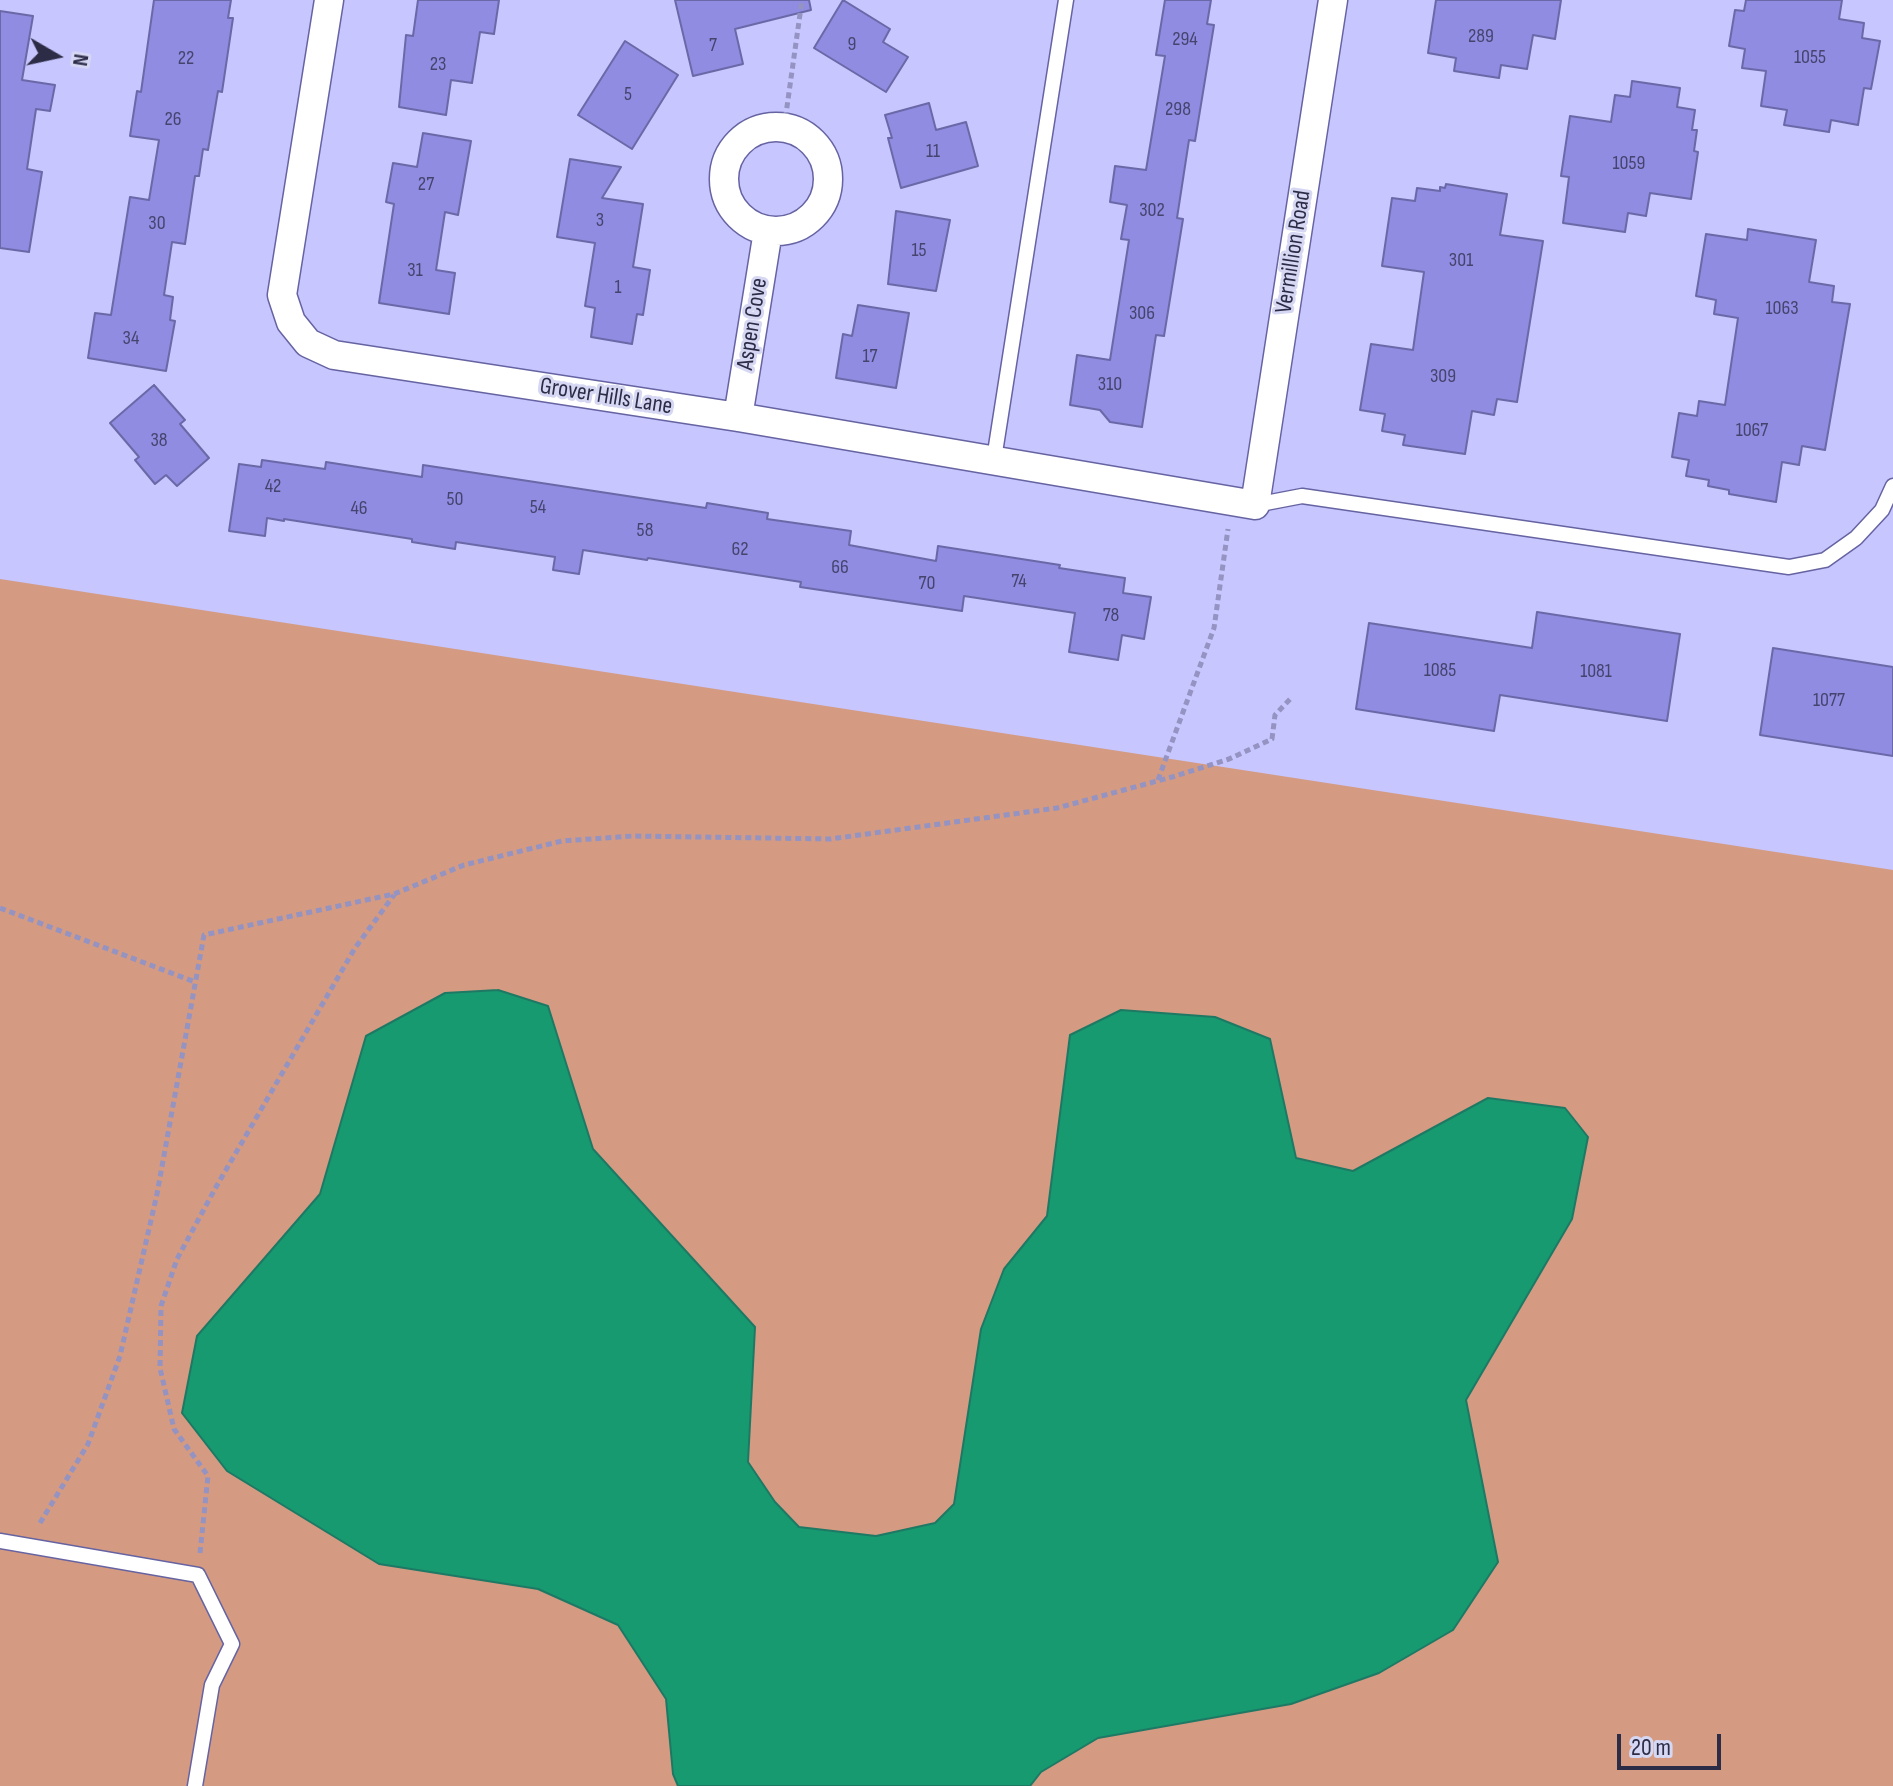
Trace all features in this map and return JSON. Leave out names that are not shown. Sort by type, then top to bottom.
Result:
[{"type":"street","name":"Grover Hills Lane","points":[[329,0],[282,295],[291,322],[308,343],[334,355],[738,417],[1243,502]]},
{"type":"street","name":"Vermillion Road","points":[[1243,502],[1333,0]]},
{"type":"street","points":[[766,128],[784,128],[800,133],[813,142],[828,171],[828,188],[823,203],[800,226],[784,231],[768,231],[751,225],[737,214],[728,198],[724,181],[727,163],[736,147],[749,135],[766,128]]},
{"type":"street","name":"Aspen Cove","points":[[738,417],[768,231]]},
{"type":"lane","points":[[994,459],[1066,0]]},
{"type":"lane","points":[[1243,502],[1302,496],[1789,567],[1825,560],[1856,538],[1882,510],[1893,486]]},
{"type":"lane","points":[[0,1541],[198,1575],[232,1644],[212,1685],[195,1786]]},
{"type":"path","points":[[784,128],[802,0]]},
{"type":"path","points":[[1158,781],[1214,628],[1243,502]]},
{"type":"path","points":[[26,1546],[88,1444],[120,1356],[157,1194],[204,935],[394,894],[464,865],[562,841],[633,836],[830,839],[1057,808],[1229,759],[1272,739],[1275,715],[1292,697]]},
{"type":"path","points":[[198,1575],[208,1476],[174,1429],[160,1368],[161,1306],[177,1259],[216,1187],[355,948],[394,894]]},
{"type":"path","points":[[0,908],[195,982]]},
{"type":"shaded area","points":[[0,579],[1893,870],[1893,1786],[0,1786]]},
{"type":"shaded area","points":[[498,990],[548,1006],[593,1149],[755,1327],[748,1462],[775,1502],[799,1527],[876,1536],[935,1523],[954,1504],[981,1329],[1004,1269],[1047,1216],[1070,1035],[1121,1010],[1215,1017],[1270,1039],[1296,1158],[1353,1171],[1488,1098],[1565,1108],[1588,1137],[1572,1219],[1466,1400],[1498,1562],[1453,1630],[1379,1673],[1291,1704],[1098,1738],[1041,1772],[1030,1786],[678,1786],[673,1774],[666,1699],[618,1625],[538,1589],[379,1564],[227,1471],[182,1413],[197,1336],[320,1194],[366,1036],[445,993]]},
{"type":"building","points":[[154,0],[231,0],[228,18],[233,18],[222,92],[218,91],[208,150],[203,149],[199,176],[195,176],[185,244],[172,242],[164,295],[173,297],[170,320],[175,321],[166,371],[88,358],[95,313],[111,315],[130,197],[149,200],[159,140],[130,136],[137,91],[141,92]]},
{"type":"building","points":[[418,0],[499,0],[494,34],[480,32],[472,83],[451,80],[446,115],[399,107],[406,35],[413,36]]},
{"type":"building","points":[[675,0],[809,0],[811,10],[735,29],[743,64],[693,76]]},
{"type":"building","points":[[843,0],[890,29],[883,42],[908,57],[886,92],[814,48]]},
{"type":"building","points":[[1165,0],[1211,0],[1207,24],[1214,25],[1195,141],[1189,140],[1177,218],[1183,219],[1164,336],[1156,335],[1142,427],[1110,422],[1100,410],[1070,405],[1077,355],[1110,360],[1129,240],[1121,239],[1127,205],[1110,202],[1115,166],[1146,170],[1165,56],[1156,55]]},
{"type":"building","points":[[1436,0],[1561,0],[1555,39],[1533,35],[1527,69],[1501,65],[1499,78],[1454,71],[1456,58],[1428,53]]},
{"type":"building","points":[[1746,0],[1842,0],[1839,19],[1864,23],[1862,38],[1880,41],[1871,89],[1864,88],[1858,125],[1831,120],[1829,132],[1784,125],[1787,110],[1761,106],[1766,71],[1742,68],[1745,49],[1729,46],[1735,10],[1744,11]]},
{"type":"building","points":[[0,11],[33,16],[22,80],[55,85],[50,111],[36,109],[27,169],[42,172],[29,252],[0,248]]},
{"type":"building","points":[[625,41],[678,75],[632,149],[578,115]]},
{"type":"building","points":[[1632,81],[1680,88],[1677,107],[1695,110],[1692,130],[1697,130],[1694,151],[1698,152],[1691,199],[1650,193],[1646,216],[1628,213],[1625,232],[1563,223],[1569,177],[1561,176],[1570,116],[1611,122],[1615,95],[1630,97]]},
{"type":"building","points":[[929,103],[936,130],[966,122],[978,166],[901,188],[885,115]]},
{"type":"building","points":[[423,133],[471,141],[458,215],[445,212],[436,270],[455,273],[449,314],[379,303],[394,204],[386,202],[393,163],[417,167]]},
{"type":"building","points":[[570,159],[621,167],[602,198],[643,204],[633,267],[650,270],[643,315],[637,314],[632,344],[591,337],[595,308],[585,306],[595,243],[557,237]]},
{"type":"building","points":[[1446,184],[1507,194],[1500,235],[1543,241],[1517,402],[1497,399],[1494,415],[1472,411],[1465,454],[1403,445],[1405,435],[1382,431],[1385,414],[1360,410],[1371,344],[1413,350],[1424,272],[1382,266],[1392,198],[1415,201],[1417,188],[1440,191],[1440,187],[1445,188]]},
{"type":"building","points":[[896,211],[950,220],[936,291],[888,284]]},
{"type":"building","points":[[1748,229],[1816,240],[1809,282],[1834,286],[1832,302],[1850,304],[1825,450],[1802,446],[1799,465],[1782,462],[1776,502],[1729,494],[1729,490],[1708,486],[1709,480],[1686,476],[1689,460],[1672,457],[1679,413],[1697,416],[1699,401],[1725,405],[1738,318],[1714,314],[1716,300],[1696,296],[1706,234],[1747,240]]},
{"type":"building","points":[[858,305],[909,313],[896,388],[836,378],[843,334],[852,336]]},
{"type":"building","points":[[154,385],[185,420],[180,424],[209,458],[177,486],[166,475],[155,484],[135,460],[139,457],[110,423]]},
{"type":"building","points":[[262,460],[325,469],[326,462],[422,477],[423,465],[706,508],[707,503],[768,513],[767,519],[851,531],[849,545],[936,561],[938,546],[1125,578],[1123,593],[1151,597],[1144,639],[1122,635],[1118,660],[1069,652],[1075,613],[964,596],[962,611],[800,587],[801,582],[583,550],[579,574],[553,570],[555,557],[456,542],[455,549],[412,542],[412,539],[284,519],[267,518],[265,536],[229,531],[239,464],[261,467]]},
{"type":"building","points":[[1537,612],[1680,634],[1667,721],[1500,695],[1494,731],[1356,709],[1369,623],[1532,648]]},
{"type":"building","points":[[1773,648],[1893,667],[1893,756],[1760,735]]}]
